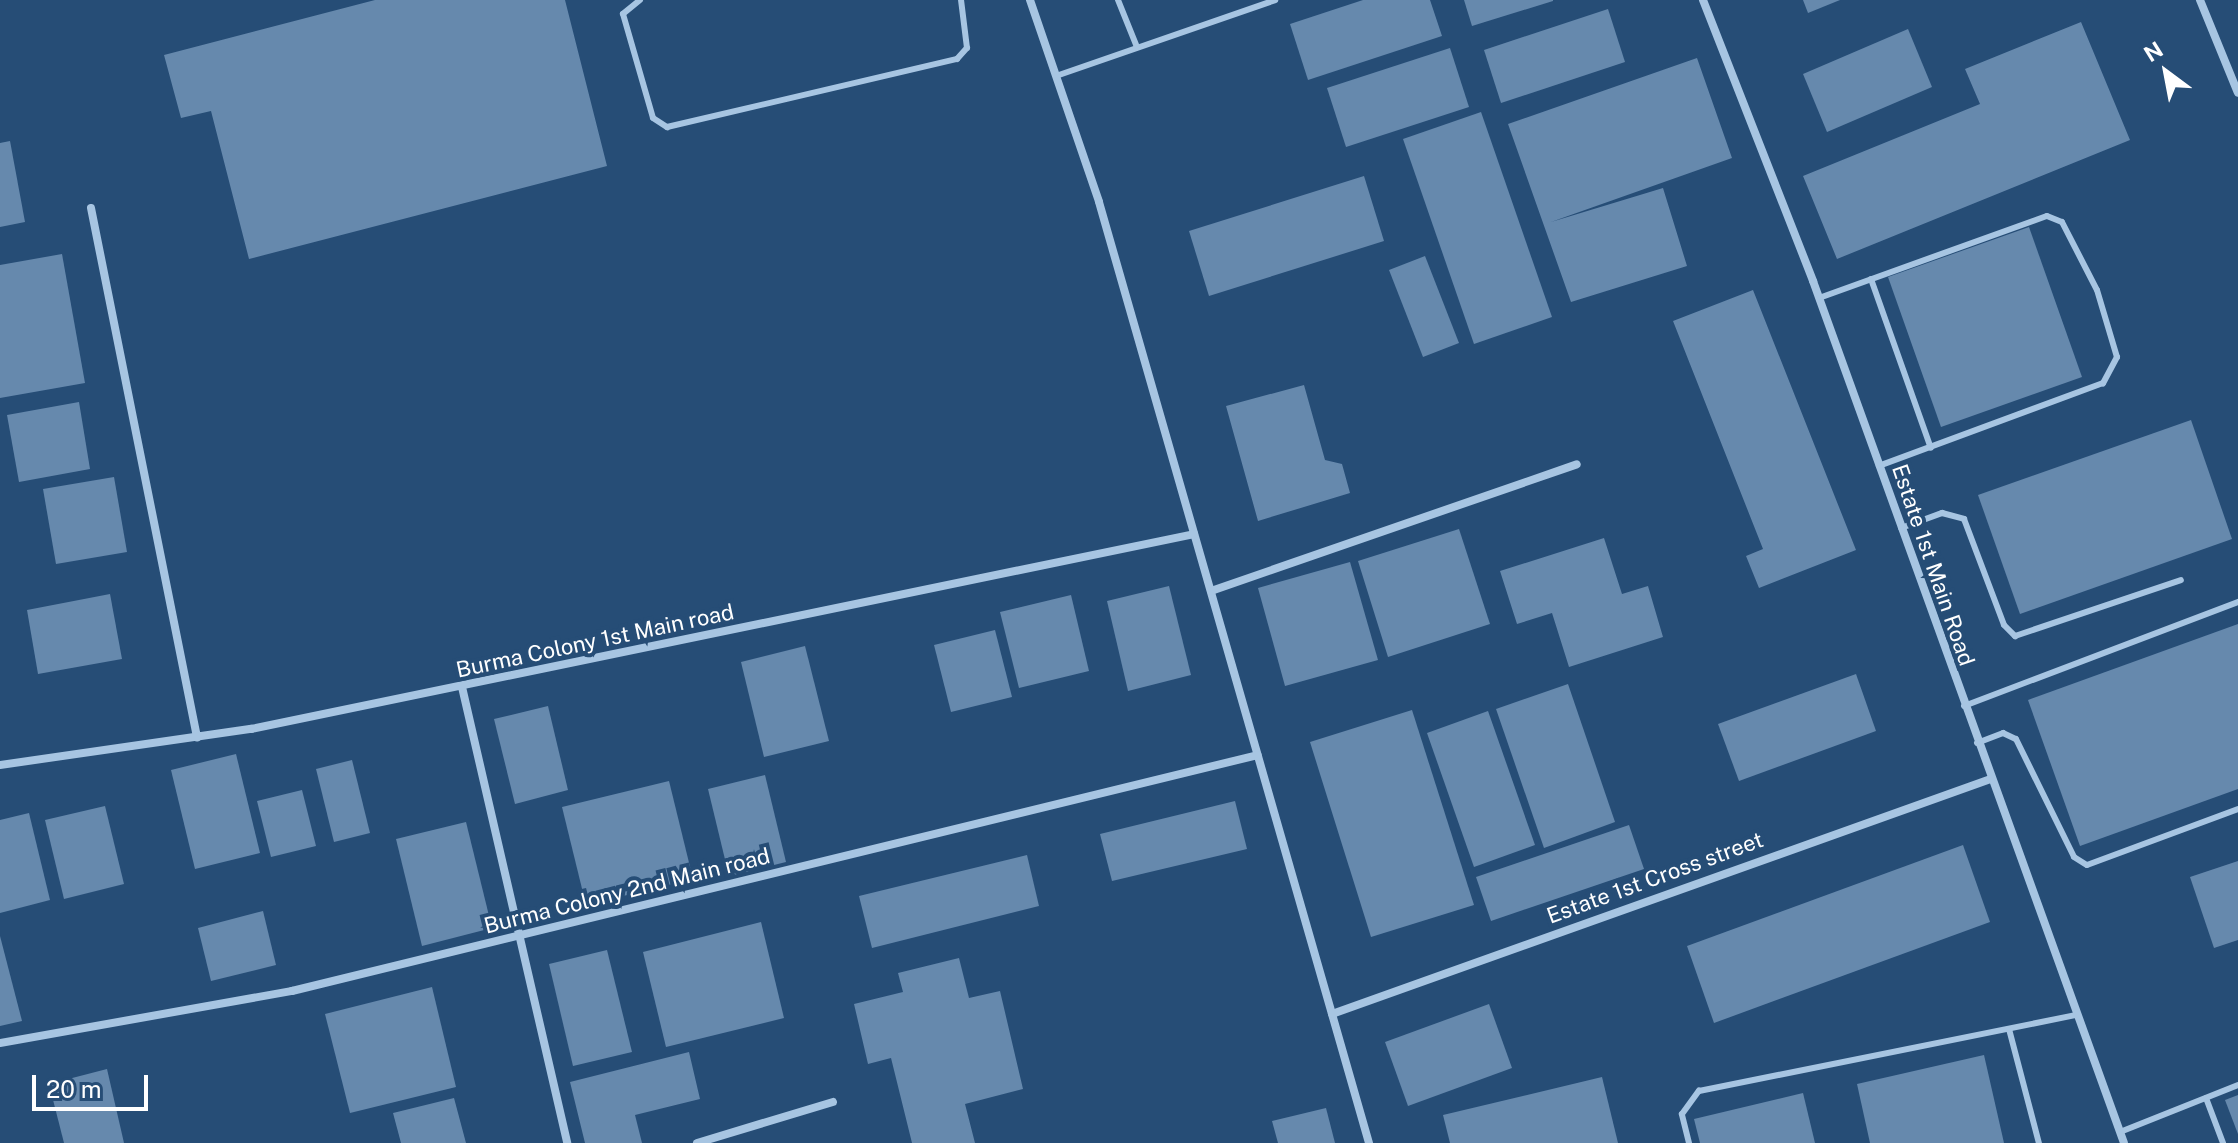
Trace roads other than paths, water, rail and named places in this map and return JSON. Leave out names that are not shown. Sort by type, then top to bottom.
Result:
[{"type":"street","points":[[1030,0],[1056,76],[1211,591],[1369,1143]]},
{"type":"street","name":"Estate 1st Main Road","points":[[1703,0],[1819,298],[1977,743],[2124,1143]]},
{"type":"street","points":[[2200,0],[2238,93]]},
{"type":"street","points":[[91,208],[197,737]]},
{"type":"street","points":[[1211,591],[1577,464]]},
{"type":"street","name":"Burma Colony 1st Main road","points":[[0,765],[197,737],[462,687],[1194,534]]},
{"type":"street","points":[[462,687],[567,1143]]},
{"type":"street","name":"Burma Colony 2nd Main road","points":[[0,1043],[292,991],[1258,755]]},
{"type":"street","name":"Estate 1st Cross street","points":[[1332,1014],[1991,779]]},
{"type":"street","points":[[697,1143],[833,1102]]},
{"type":"lane","points":[[640,0],[623,14],[653,118],[667,127],[957,59],[967,48],[961,0]]},
{"type":"lane","points":[[1118,0],[1137,47]]},
{"type":"lane","points":[[1056,76],[1275,0]]},
{"type":"lane","points":[[1819,298],[2047,216],[2062,222],[2097,290],[2117,357],[2103,383],[1879,466]]},
{"type":"lane","points":[[1871,279],[1931,448]]},
{"type":"lane","points":[[1901,528],[1942,513],[1964,519],[2004,625],[2015,636],[2181,580]]},
{"type":"lane","points":[[1964,706],[2238,602]]},
{"type":"lane","points":[[1977,743],[2003,733],[2016,739],[2074,857],[2087,865],[2238,809]]},
{"type":"lane","points":[[1689,1143],[1682,1114],[1699,1091],[2076,1015]]},
{"type":"lane","points":[[2009,1029],[2039,1143]]},
{"type":"lane","points":[[2120,1132],[2238,1085]]},
{"type":"lane","points":[[2206,1098],[2223,1143]]}]
